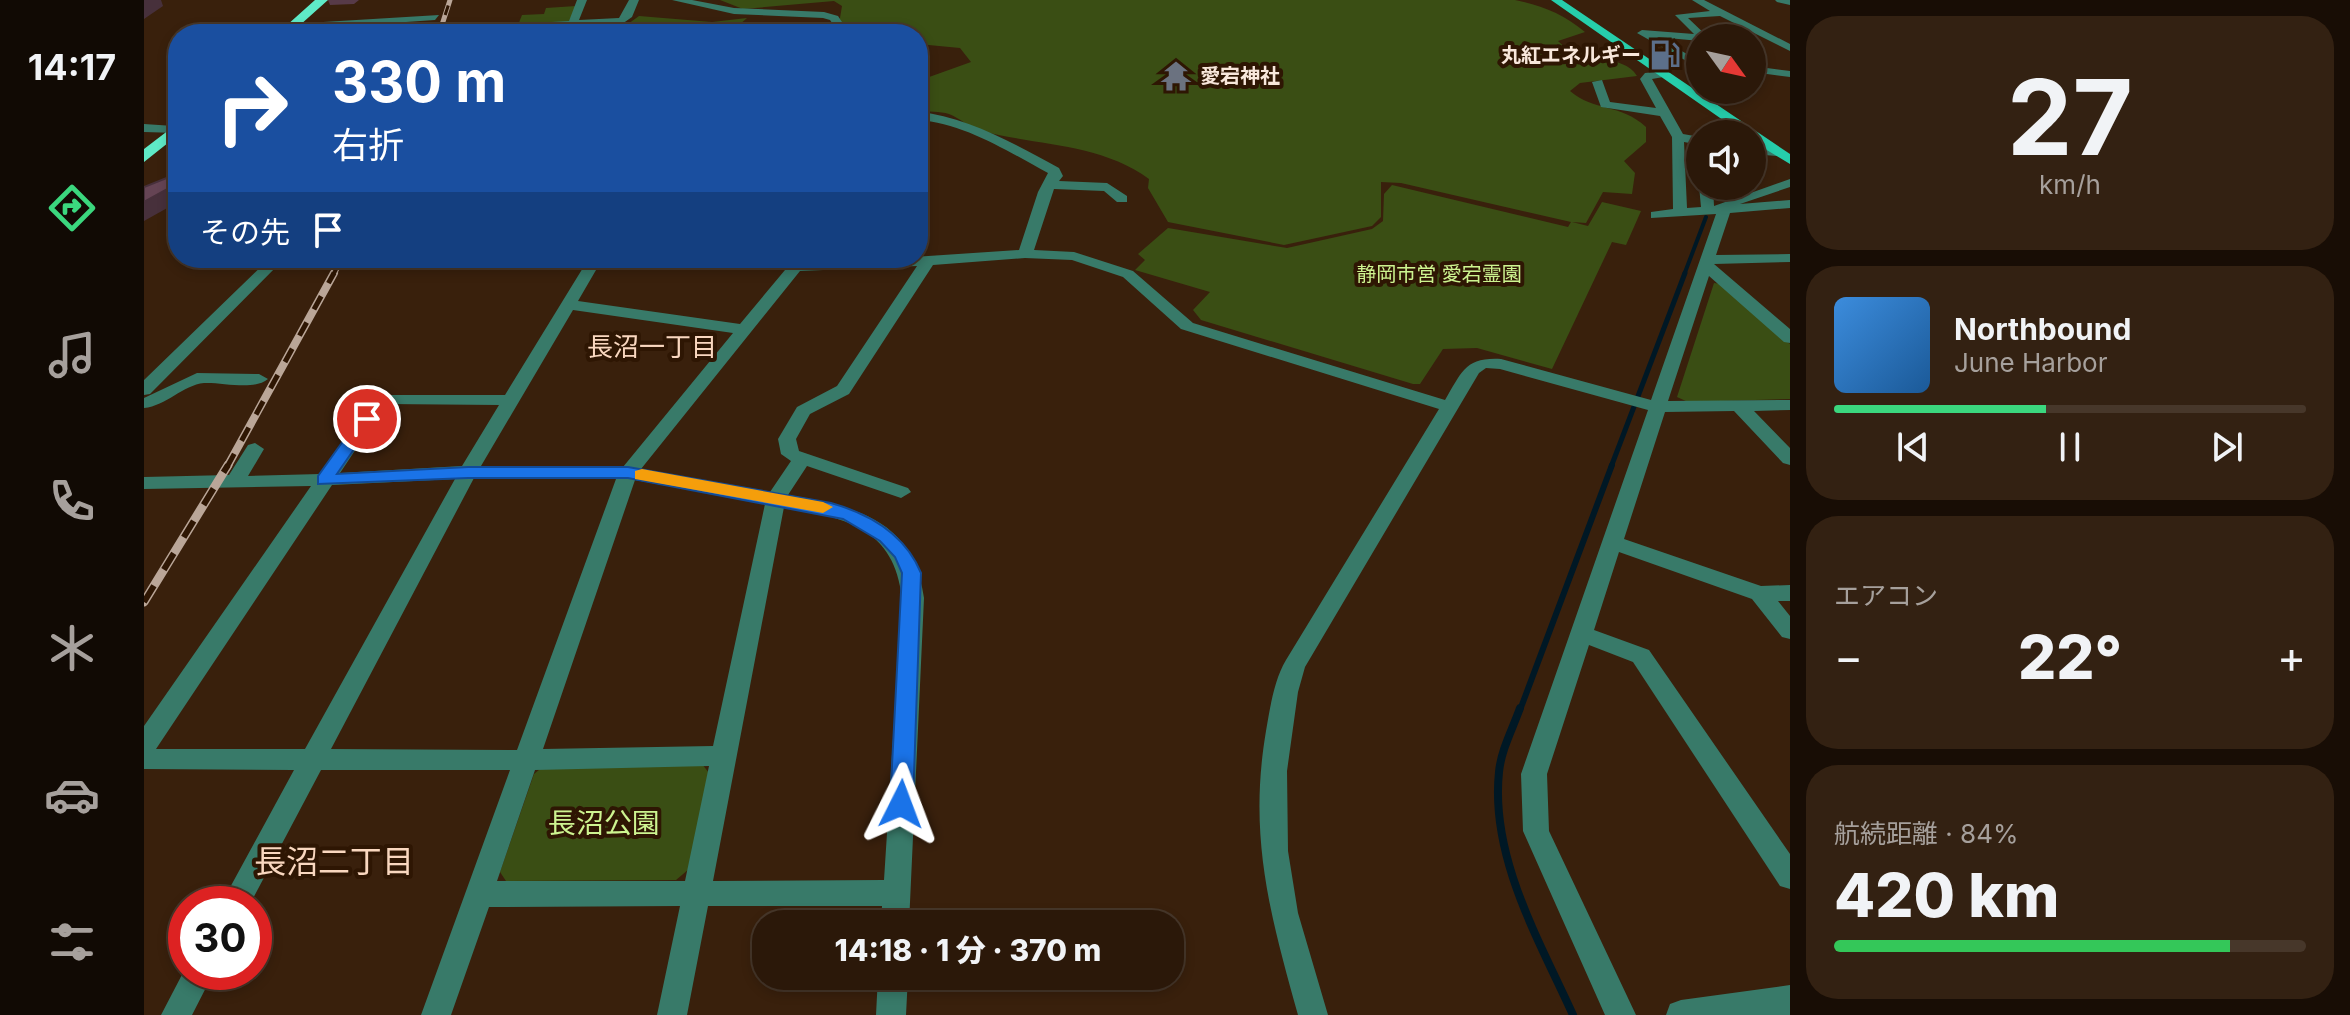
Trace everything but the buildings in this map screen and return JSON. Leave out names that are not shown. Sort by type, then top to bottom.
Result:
[{"type":"highway","points":[[281,24],[308,0]]},
{"type":"highway","points":[[294,24],[322,0]]},
{"type":"highway","points":[[144,157],[157,132]]},
{"type":"main road","points":[[1556,0],[1732,120]]},
{"type":"main road","points":[[1766,144],[1790,160]]},
{"type":"street","points":[[582,0],[573,24],[622,21],[629,15],[634,0]]},
{"type":"street","points":[[677,0],[734,11],[817,13],[834,18],[838,24]]},
{"type":"street","points":[[1697,0],[1790,48]]},
{"type":"street","points":[[1780,0],[1790,2]]},
{"type":"street","points":[[344,24],[436,13],[433,24]]},
{"type":"street","points":[[1689,24],[1680,15],[1727,13]]},
{"type":"street","points":[[1686,37],[1642,33],[1686,56]]},
{"type":"street","points":[[1680,213],[1678,137],[1646,79],[1649,75],[1686,64]]},
{"type":"street","points":[[1766,69],[1790,74]]},
{"type":"street","points":[[1598,82],[1605,105],[1665,113]]},
{"type":"street","points":[[928,117],[1005,145],[1054,171],[1053,185],[1045,192],[1025,254]]},
{"type":"street","points":[[1678,137],[1686,138]]},
{"type":"street","points":[[1766,151],[1777,152]]},
{"type":"street","points":[[1716,210],[1790,183]]},
{"type":"street","points":[[1053,185],[1107,187],[1122,199]]},
{"type":"street","points":[[1621,1015],[1536,831],[1534,774],[1611,542],[1652,406],[1706,262],[1716,210],[1712,200]]},
{"type":"street","points":[[1656,215],[1790,204]]},
{"type":"street","points":[[928,262],[1025,254],[1074,256],[1112,267],[1139,281],[1187,326],[1450,407]]},
{"type":"street","points":[[1706,262],[1790,258]]},
{"type":"street","points":[[1706,262],[1790,338]]},
{"type":"street","points":[[144,390],[268,268]]},
{"type":"street","points":[[245,886],[468,472],[590,268]]},
{"type":"street","points":[[436,1015],[628,473],[796,268]]},
{"type":"street","points":[[901,492],[802,459],[787,449],[793,426],[803,411],[843,390],[923,268]]},
{"type":"street","points":[[570,305],[745,330]]},
{"type":"street","points":[[1313,1015],[1277,880],[1272,805],[1279,714],[1294,666],[1472,370],[1482,363],[1501,364],[1652,406],[1790,405]]},
{"type":"street","points":[[144,403],[153,402],[197,378],[259,379]]},
{"type":"street","points":[[144,746],[381,399],[513,400]]},
{"type":"street","points":[[1740,407],[1790,459]]},
{"type":"street","points":[[235,481],[255,449]]},
{"type":"street","points":[[672,1015],[697,896],[721,756],[776,498],[802,459]]},
{"type":"street","points":[[144,483],[324,480],[468,472],[628,473],[831,509],[868,525],[904,554],[912,573],[896,910]]},
{"type":"street","points":[[1611,542],[1760,594],[1790,593]]},
{"type":"street","points":[[1760,594],[1790,631]]},
{"type":"street","points":[[1579,633],[1641,656],[1790,877]]},
{"type":"street","points":[[144,759],[527,760],[721,756]]},
{"type":"street","points":[[479,894],[697,896],[897,893]]},
{"type":"street","points":[[176,1015],[189,990]]},
{"type":"street","points":[[891,1015],[892,990]]},
{"type":"street","points":[[1681,1015],[1790,1000]]},
{"type":"green space","name":"静岡市営 愛宕霊園","points":[[720,0],[1525,2],[1560,15],[1585,32],[1558,41],[1567,48],[1622,64],[1637,76],[1580,83],[1570,91],[1588,102],[1627,114],[1646,127],[1646,142],[1624,161],[1635,173],[1632,194],[1603,192],[1586,223],[1572,222],[1588,226],[1602,202],[1641,211],[1626,245],[1612,242],[1552,369],[1477,348],[1443,349],[1420,384],[1413,384],[1201,320],[1193,310],[1210,292],[1135,270],[1145,260],[1138,254],[1168,228],[1287,248],[1372,229],[1383,221],[1384,194],[1392,185],[1568,227],[1571,222],[1401,183],[1381,182],[1381,217],[1372,226],[1284,245],[1168,222],[1148,188],[1149,179],[1130,167],[1089,152],[982,131],[945,113],[928,112],[928,77],[971,62],[960,48],[928,45],[928,24],[839,24],[842,6],[834,1],[743,9]]},
{"type":"green space","points":[[576,6],[570,22],[518,24],[522,15],[544,14],[546,8]]},
{"type":"green space","points":[[639,16],[712,22],[747,18],[740,24],[628,24]]},
{"type":"green space","points":[[1714,283],[1721,284],[1790,344],[1790,399],[1688,402],[1677,397]]},
{"type":"green space","name":"長沼公園","points":[[702,764],[709,773],[689,869],[676,880],[506,881],[500,872],[534,774],[545,765]]},
{"type":"waterway","points":[[1684,275],[1706,217]]},
{"type":"waterway","points":[[1611,467],[1685,273]]},
{"type":"waterway","points":[[1520,710],[1612,465]]},
{"type":"waterway","points":[[1520,708],[1500,764],[1498,804],[1502,835],[1509,866],[1532,928],[1573,1015]]},
{"type":"railway","points":[[442,24],[450,0]]},
{"type":"railway","points":[[333,275],[337,268]]},
{"type":"railway","points":[[227,467],[334,273]]},
{"type":"railway","points":[[144,602],[228,465]]},
{"type":"slow traffic","points":[[642,475],[823,507]]},
{"type":"place","name":"丸紅エネルギー","points":[[1665,55]]},
{"type":"place","name":"愛宕神社","points":[[1176,76]]},
{"type":"district","name":"長沼一丁目","points":[[652,347]]},
{"type":"district","name":"長沼二丁目","points":[[334,862]]},
{"type":"route","points":[[367,419],[324,480],[468,472],[628,473],[831,509],[849,515],[887,537],[904,554],[912,573],[901,804]]}]
